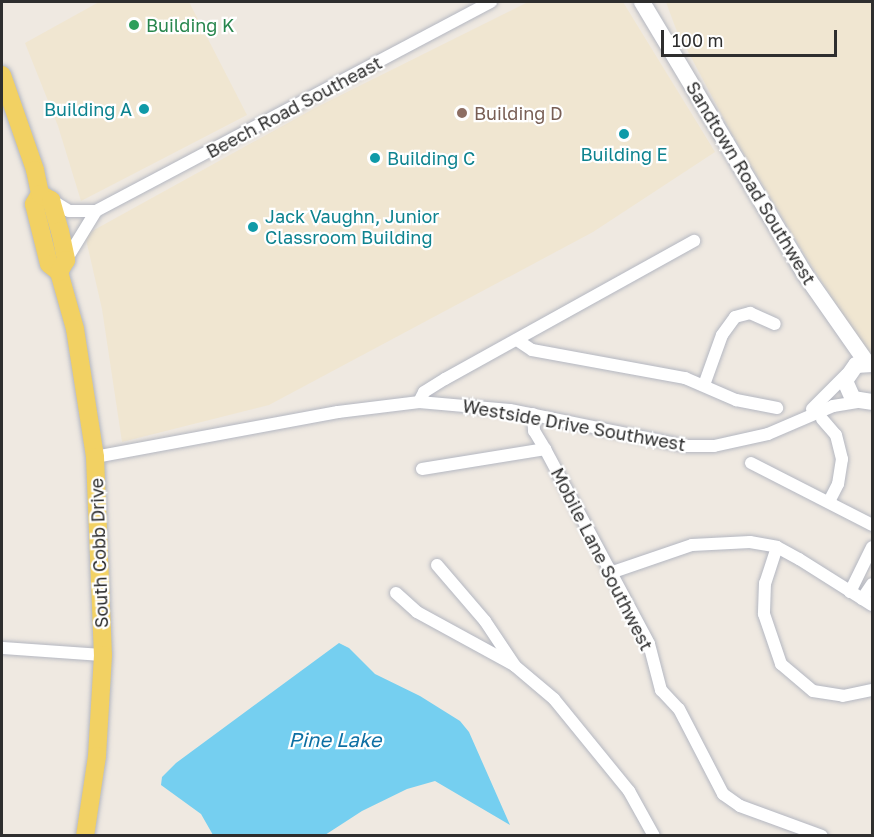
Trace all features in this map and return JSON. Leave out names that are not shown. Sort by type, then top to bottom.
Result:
[{"type":"main road","name":"South Cobb Drive","points":[[2,75],[46,197],[34,204],[49,264],[63,266],[95,457],[103,655],[97,756],[85,836]]},
{"type":"street","name":"Beech Road Southeast","points":[[96,211],[491,2]]},
{"type":"street","name":"Sandtown Road Southwest","points":[[642,2],[824,303],[860,367],[848,394],[868,404]]},
{"type":"street","points":[[46,197],[69,211],[96,211]]},
{"type":"street","points":[[63,266],[96,211]]},
{"type":"street","points":[[419,402],[424,392],[445,379],[694,241]]},
{"type":"street","points":[[704,385],[722,335],[735,317],[750,313],[775,324]]},
{"type":"street","points":[[517,340],[532,350],[704,385],[736,400],[777,408]]},
{"type":"street","name":"Westside Drive Southwest","points":[[801,418],[860,367]]},
{"type":"street","name":"Westside Drive Southwest","points":[[95,457],[338,412],[419,402],[533,414],[700,447],[752,440],[833,405],[868,404]]},
{"type":"street","name":"Mobile Lane Southwest","points":[[533,414],[534,431],[613,572],[649,645],[661,690],[680,709],[723,794],[740,806],[822,836]]},
{"type":"street","points":[[822,419],[836,435],[842,459],[838,484],[830,500]]},
{"type":"street","name":"Mobile Lane Southwest","points":[[422,469],[545,449]]},
{"type":"street","points":[[751,463],[830,500],[873,525]]},
{"type":"street","points":[[613,572],[663,553],[721,540],[777,547],[867,602],[873,584]]},
{"type":"street","points":[[777,547],[765,583],[764,614],[781,664],[803,686],[820,693],[843,696],[873,690]]},
{"type":"street","points":[[850,592],[873,547]]},
{"type":"street","points":[[437,565],[485,621],[515,666]]},
{"type":"street","points":[[396,593],[417,612],[515,666],[561,708],[628,791],[654,836]]},
{"type":"street","points":[[2,648],[103,655]]},
{"type":"shaded area","points":[[99,2],[189,2],[247,115],[81,201],[58,126],[25,43]]},
{"type":"shaded area","points":[[528,2],[623,2],[715,152],[593,232],[269,405],[122,442],[102,309],[85,235],[315,108]]},
{"type":"shaded area","points":[[666,2],[872,2],[872,355],[868,354],[808,260],[732,134],[676,29]]},
{"type":"water","name":"Pine Lake","points":[[339,643],[349,648],[375,674],[420,696],[460,721],[469,732],[510,825],[435,781],[407,789],[362,811],[325,835],[213,835],[201,814],[161,785],[162,777],[176,763]]},
{"type":"place","name":"Building K","points":[[134,25]]},
{"type":"place","name":"Building A","points":[[144,109]]},
{"type":"place","name":"Building D","points":[[462,113]]},
{"type":"place","name":"Building E","points":[[624,134]]},
{"type":"place","name":"Building C","points":[[375,158]]},
{"type":"place","name":"Jack Vaughn, Junior Classroom Building","points":[[253,227]]}]
